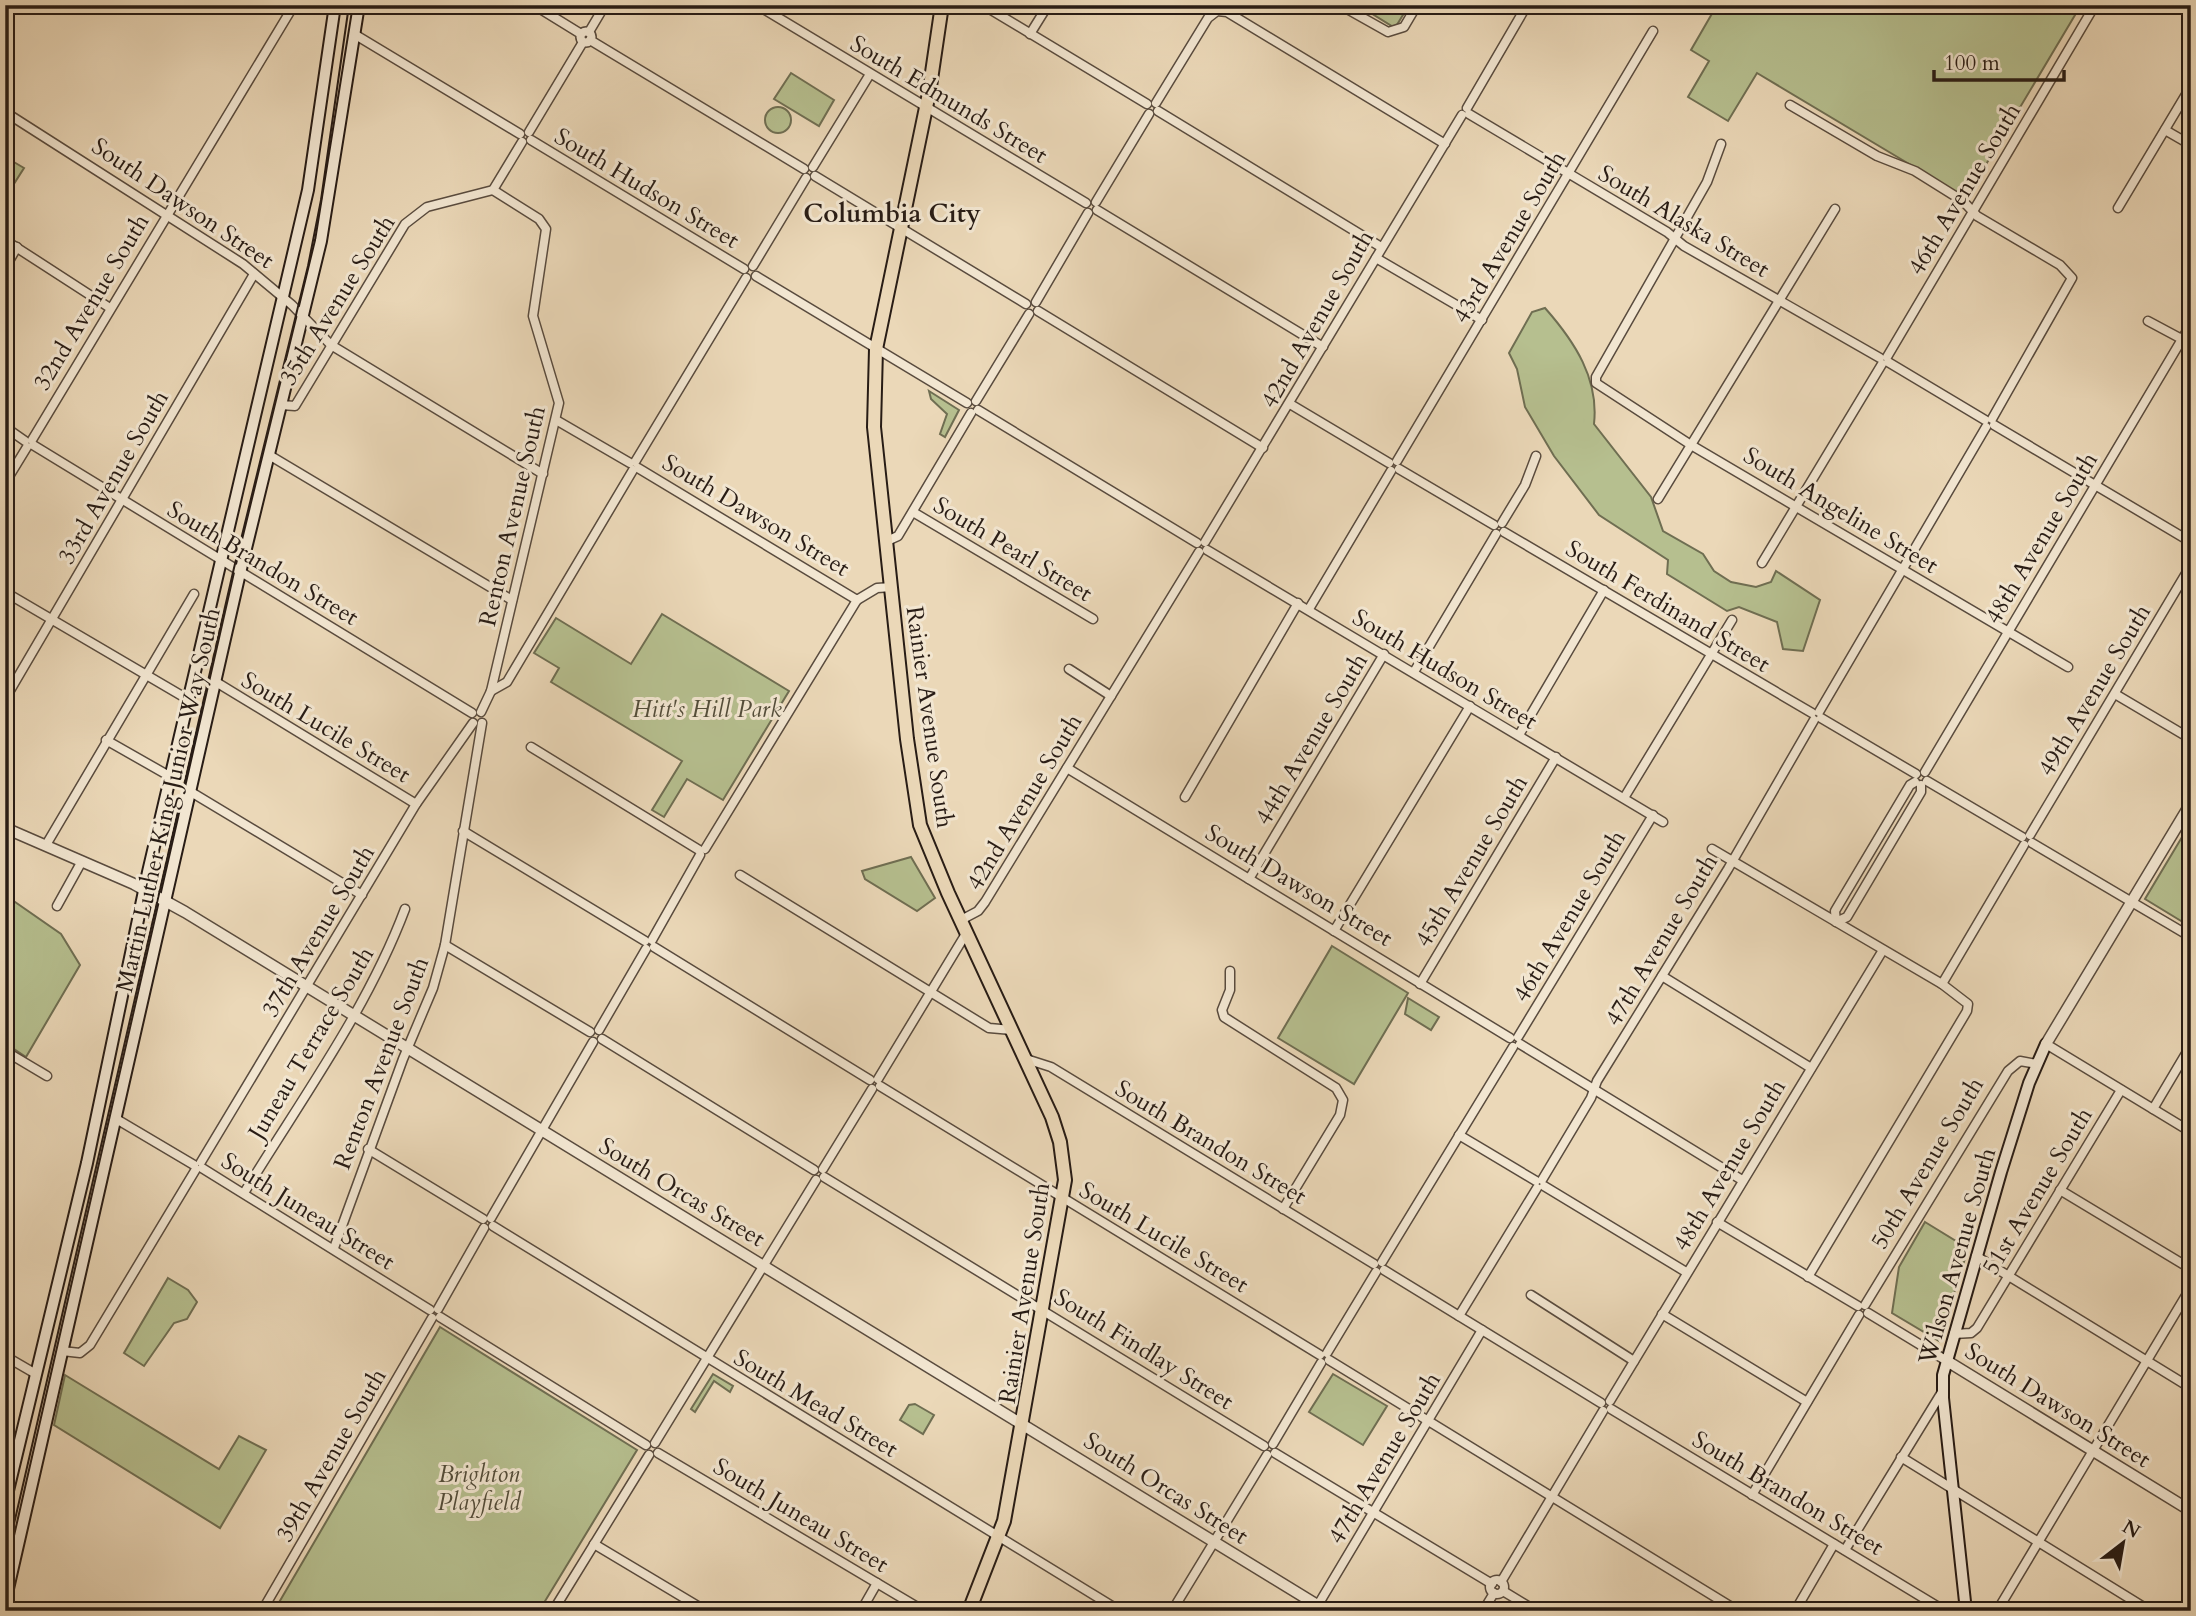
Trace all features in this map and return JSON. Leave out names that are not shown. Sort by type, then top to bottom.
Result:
[{"type":"main road","name":"Martin Luther King Junior Way South","points":[[5,1503],[87,1163],[144,889],[308,190],[335,5]]},
{"type":"main road","name":"Martin Luther King Junior Way South","points":[[5,1602],[118,1120],[240,572],[321,241],[359,5]]},
{"type":"main road","name":"Rainier Avenue South","points":[[942,5],[926,108],[876,349],[873,413],[907,739],[920,825],[1026,1059],[1060,1142],[1065,1167],[1063,1198],[1044,1310],[999,1537],[969,1611]]},
{"type":"main road","name":"Wilson Avenue South","points":[[1966,1611],[1942,1392],[1947,1361],[1976,1256],[2036,1064],[2046,1044]]},
{"type":"street","name":"32nd Avenue South","points":[[5,483],[294,5]]},
{"type":"street","points":[[534,5],[1263,448]]},
{"type":"street","points":[[493,190],[605,5]]},
{"type":"street","name":"South Edmunds Street","points":[[757,5],[1094,208]]},
{"type":"street","points":[[984,5],[1381,247]]},
{"type":"street","points":[[1031,34],[1048,5]]},
{"type":"street","points":[[1340,5],[1383,30],[1394,32],[1404,27],[1417,5]]},
{"type":"street","name":"42nd Avenue South","points":[[655,1443],[931,992],[964,926],[982,907],[1290,404],[1381,247],[1466,112],[1527,5]]},
{"type":"street","name":"46th Avenue South","points":[[1762,563],[2095,5]]},
{"type":"street","points":[[887,541],[898,536],[913,512],[1152,108],[1208,18],[1217,11],[1227,12],[1445,144]]},
{"type":"street","name":"43rd Avenue South","points":[[1309,609],[1653,31]]},
{"type":"street","name":"South Hudson Street","points":[[354,34],[748,267]]},
{"type":"street","points":[[491,691],[507,682],[746,278],[748,267],[870,74]]},
{"type":"street","points":[[2118,208],[2191,86]]},
{"type":"street","points":[[1790,105],[1877,156],[1915,172],[1963,201],[1973,213]]},
{"type":"street","name":"South Dawson Street","points":[[5,111],[254,274],[284,298],[331,345],[543,474]]},
{"type":"street","name":"South Alaska Street","points":[[1466,112],[1675,239],[2191,542]]},
{"type":"street","points":[[2165,130],[2191,145]]},
{"type":"street","points":[[1675,239],[1707,182],[1721,144]]},
{"type":"street","name":"35th Avenue South","points":[[281,405],[295,406],[405,224],[415,214],[447,201],[493,190]]},
{"type":"street","name":"Renton Avenue South","points":[[334,1248],[407,1049],[433,988],[445,946],[463,831],[477,713],[491,691],[556,420],[558,396],[533,316],[546,229],[539,219],[493,190]]},
{"type":"street","points":[[1094,208],[1323,347]]},
{"type":"street","points":[[1658,499],[1835,209]]},
{"type":"street","name":"47th Avenue South","points":[[1460,1316],[1817,716],[2072,278],[2060,265],[1973,213]]},
{"type":"street","name":"South Angeline Street","points":[[1675,239],[1596,377],[1596,383],[1691,444],[2068,667]]},
{"type":"street","points":[[5,240],[110,308]]},
{"type":"street","points":[[5,268],[17,247]]},
{"type":"street","points":[[1376,258],[1482,320]]},
{"type":"street","points":[[748,267],[756,276]]},
{"type":"street","name":"33rd Avenue South","points":[[5,699],[254,274]]},
{"type":"street","name":"South Hudson Street","points":[[756,276],[1202,547],[1663,822]]},
{"type":"street","points":[[746,278],[756,276]]},
{"type":"street","points":[[2148,321],[2191,344]]},
{"type":"street","name":"48th Avenue South","points":[[1921,779],[1922,792],[1847,917],[1836,922],[1835,911],[1910,785],[1921,779],[2191,324]]},
{"type":"street","name":"South Ferdinand Street","points":[[1290,404],[2191,937]]},
{"type":"street","name":"South Dawson Street","points":[[556,420],[857,600],[877,588],[891,587]]},
{"type":"street","name":"South Brandon Street","points":[[5,427],[240,572],[477,713]]},
{"type":"street","points":[[269,455],[512,600]]},
{"type":"street","points":[[1414,673],[1525,485],[1536,456]]},
{"type":"street","name":"South Pearl Street","points":[[913,512],[1093,619]]},
{"type":"street","name":"49th Avenue South","points":[[1941,984],[2191,565]]},
{"type":"street","name":"45th Avenue South","points":[[1520,736],[1604,590]]},
{"type":"street","points":[[5,592],[189,700]]},
{"type":"street","points":[[46,845],[194,594]]},
{"type":"street","name":"39th Avenue South","points":[[262,1611],[542,1131],[701,851],[857,600]]},
{"type":"street","points":[[1185,797],[1298,603]]},
{"type":"street","name":"46th Avenue South","points":[[1624,798],[1731,620]]},
{"type":"street","name":"44th Avenue South","points":[[1249,879],[1384,654]]},
{"type":"street","points":[[1069,669],[1111,696]]},
{"type":"street","name":"South Lucile Street","points":[[216,682],[416,804]]},
{"type":"street","points":[[2115,694],[2191,739]]},
{"type":"street","points":[[1334,930],[1470,706]]},
{"type":"street","name":"37th Avenue South","points":[[62,1351],[80,1353],[90,1345],[416,804],[477,723]]},
{"type":"street","points":[[106,740],[172,777]]},
{"type":"street","points":[[531,747],[701,851]]},
{"type":"street","name":"45th Avenue South","points":[[1420,984],[1556,757]]},
{"type":"street","name":"South Dawson Street","points":[[1067,768],[1742,1180]]},
{"type":"street","points":[[191,792],[362,895]]},
{"type":"street","points":[[2191,803],[2046,1044],[2191,1132]]},
{"type":"street","name":"46th Avenue South","points":[[1172,1611],[1653,816]]},
{"type":"street","name":"South Orcas Street","points":[[5,828],[144,889],[167,902],[1322,1608]]},
{"type":"street","name":"South Lucile Street","points":[[463,831],[1738,1611]]},
{"type":"street","points":[[1712,849],[1964,998],[1968,1011],[1808,1277]]},
{"type":"street","points":[[57,906],[82,861]]},
{"type":"street","points":[[740,875],[989,1028],[1012,1030]]},
{"type":"street","name":"Juneau Terrace South","points":[[244,1193],[352,1016],[389,950],[405,909]]},
{"type":"street","name":"South Findlay Street","points":[[445,946],[1536,1611]]},
{"type":"street","name":"48th Avenue South","points":[[1483,1611],[1686,1272],[1884,950]]},
{"type":"street","points":[[1230,971],[1230,990],[1222,1010],[1228,1021],[1336,1088],[1343,1100],[1340,1115],[1283,1209]]},
{"type":"street","points":[[1662,976],[1811,1068]]},
{"type":"street","points":[[2153,1110],[2191,1045]]},
{"type":"street","points":[[5,1051],[47,1076]]},
{"type":"street","name":"South Brandon Street","points":[[1026,1059],[1051,1066],[1945,1611]]},
{"type":"street","name":"50th Avenue South","points":[[1752,1494],[2008,1071],[2020,1061],[2036,1064]]},
{"type":"street","name":"51st Avenue South","points":[[1954,1334],[1971,1333],[1978,1328],[2121,1090]]},
{"type":"street","name":"South Juneau Street","points":[[118,1120],[334,1248],[647,1450]]},
{"type":"street","points":[[1460,1135],[1686,1272]]},
{"type":"street","name":"South Mead Street","points":[[369,1149],[1120,1611]]},
{"type":"street","points":[[2060,1190],[2191,1269]]},
{"type":"street","name":"South Dawson Street","points":[[1717,1222],[2191,1511]]},
{"type":"street","points":[[1976,1256],[2191,1388]]},
{"type":"street","points":[[1997,1611],[2191,1287]]},
{"type":"street","points":[[1531,1295],[1634,1361]]},
{"type":"street","points":[[1662,1314],[1807,1402]]},
{"type":"street","name":"47th Avenue South","points":[[1322,1608],[1373,1512],[1482,1330]]},
{"type":"street","points":[[5,1356],[36,1374]]},
{"type":"street","points":[[1845,1550],[1942,1392]]},
{"type":"street","points":[[553,1611],[647,1450],[655,1443],[658,1453]]},
{"type":"street","points":[[647,1450],[658,1453]]},
{"type":"street","name":"South Juneau Street","points":[[658,1453],[924,1611]]},
{"type":"street","points":[[1901,1457],[2150,1611]]},
{"type":"street","points":[[594,1544],[706,1611]]},
{"type":"street","points":[[1795,1611],[1834,1544]]},
{"type":"street","points":[[861,1611],[877,1583]]},
{"type":"green space","points":[[1358,5],[1409,5],[1395,28]]},
{"type":"green space","points":[[1717,5],[2081,5],[1966,198],[1757,73],[1728,121],[1688,97],[1709,61],[1691,50]]},
{"type":"green space","points":[[791,73],[834,100],[819,126],[774,99]]},
{"type":"green space","points":[[778,107],[787,111],[791,120],[787,129],[778,133],[769,129],[765,120],[769,111]]},
{"type":"green space","points":[[5,159],[24,168],[5,198]]},
{"type":"green space","points":[[1545,308],[1566,334],[1589,376],[1595,407],[1594,424],[1651,497],[1663,531],[1703,554],[1714,571],[1731,582],[1756,587],[1771,582],[1776,571],[1820,600],[1803,651],[1783,649],[1777,622],[1739,607],[1727,611],[1667,574],[1668,560],[1599,515],[1554,456],[1525,407],[1517,369],[1509,353],[1532,312]]},
{"type":"green space","points":[[929,391],[959,410],[945,437],[940,434],[947,414],[931,399]]},
{"type":"green space","name":"Hitt's Hill Park","points":[[662,614],[789,691],[723,800],[687,779],[664,817],[652,810],[682,761],[551,682],[559,668],[534,653],[556,618],[631,664]]},
{"type":"green space","points":[[2191,822],[2191,927],[2145,899]]},
{"type":"green space","points":[[911,857],[935,898],[917,911],[865,879],[862,871]]},
{"type":"green space","points":[[5,895],[61,934],[80,965],[26,1057],[5,1043]]},
{"type":"green space","points":[[1332,946],[1408,993],[1354,1084],[1278,1038]]},
{"type":"green space","points":[[1408,998],[1439,1017],[1431,1030],[1405,1014]]},
{"type":"green space","points":[[1925,1222],[1964,1246],[1967,1252],[1939,1341],[1892,1313],[1899,1267]]},
{"type":"green space","points":[[168,1278],[188,1290],[197,1302],[187,1319],[174,1323],[144,1366],[124,1353]]},
{"type":"green space","name":"Brighton Playfield","points":[[440,1327],[637,1450],[539,1611],[274,1611]]},
{"type":"green space","points":[[713,1374],[733,1386],[730,1392],[714,1381],[695,1412],[691,1409]]},
{"type":"green space","points":[[1333,1374],[1387,1406],[1363,1445],[1309,1412]]},
{"type":"green space","points":[[65,1375],[219,1469],[239,1436],[266,1450],[220,1528],[54,1425]]},
{"type":"green space","points":[[915,1404],[934,1415],[923,1434],[900,1420],[909,1405]]},
{"type":"tram line","points":[[5,1563],[234,568],[308,266],[321,200],[349,5]]},
{"type":"district","name":"Columbia City","points":[[892,213]]}]
